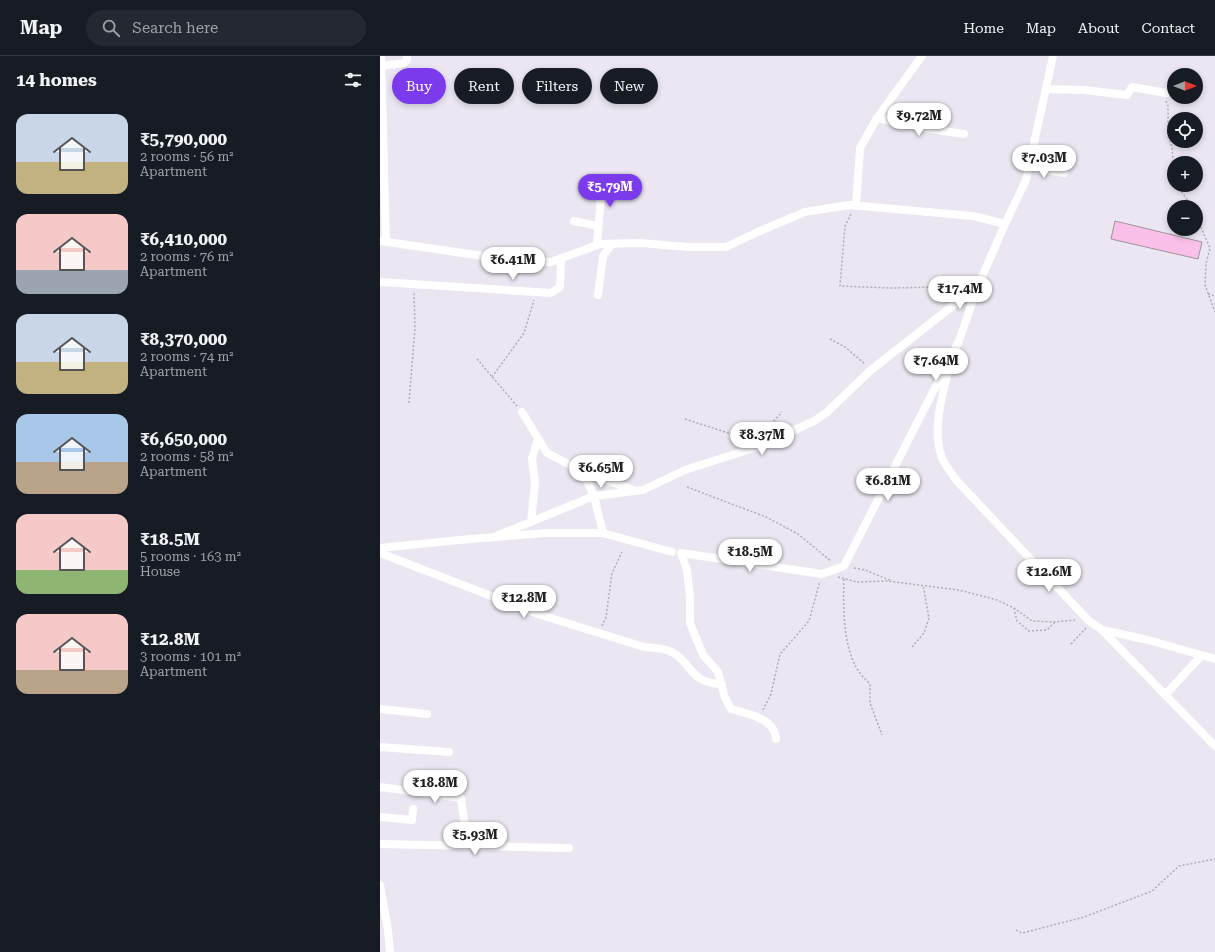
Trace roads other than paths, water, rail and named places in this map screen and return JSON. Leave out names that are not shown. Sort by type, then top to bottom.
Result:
[{"type":"street","points":[[381,56],[383,242],[511,260],[551,262],[597,245],[641,243],[687,247],[726,247],[805,212],[849,205],[973,216],[1005,224]]},
{"type":"street","points":[[381,66],[404,63],[408,56]]},
{"type":"street","points":[[856,205],[860,148],[877,118],[922,56]]},
{"type":"street","points":[[776,739],[773,730],[760,718],[731,709],[718,672],[703,655],[690,624],[690,597],[687,570],[681,552],[822,574],[841,567],[959,341],[978,286],[1026,180],[1053,56]]},
{"type":"street","points":[[1046,89],[1084,90],[1127,95],[1132,88],[1164,93]]},
{"type":"street","points":[[877,118],[924,128],[964,134]]},
{"type":"street","points":[[1029,166],[1064,173]]},
{"type":"street","points":[[597,245],[602,183],[634,182]]},
{"type":"street","points":[[574,221],[598,226]]},
{"type":"street","points":[[598,295],[603,256],[612,244]]},
{"type":"street","points":[[380,282],[551,293],[560,287],[561,258]]},
{"type":"street","points":[[494,537],[594,496],[644,490],[685,470],[763,444],[814,421],[826,413],[871,370],[978,286]]},
{"type":"street","points":[[952,355],[938,413],[937,434],[941,456],[957,481],[1090,621],[1102,630],[1215,746]]},
{"type":"street","points":[[522,412],[547,453],[576,468],[634,491]]},
{"type":"street","points":[[531,522],[535,483],[532,458],[538,438]]},
{"type":"street","points":[[576,468],[588,482],[594,496],[603,533]]},
{"type":"street","points":[[381,552],[494,537],[546,533],[603,533],[672,552]]},
{"type":"street","points":[[381,552],[538,614],[644,647],[661,648],[671,651],[680,657],[702,680],[722,686]]},
{"type":"street","points":[[1102,630],[1148,640],[1215,659]]},
{"type":"street","points":[[1165,694],[1202,655]]},
{"type":"street","points":[[380,709],[427,714]]},
{"type":"street","points":[[380,747],[449,752]]},
{"type":"street","points":[[380,786],[461,798],[466,846]]},
{"type":"street","points":[[380,817],[412,820],[413,809]]},
{"type":"street","points":[[380,844],[569,848]]},
{"type":"street","points":[[380,885],[388,930],[390,952]]}]
